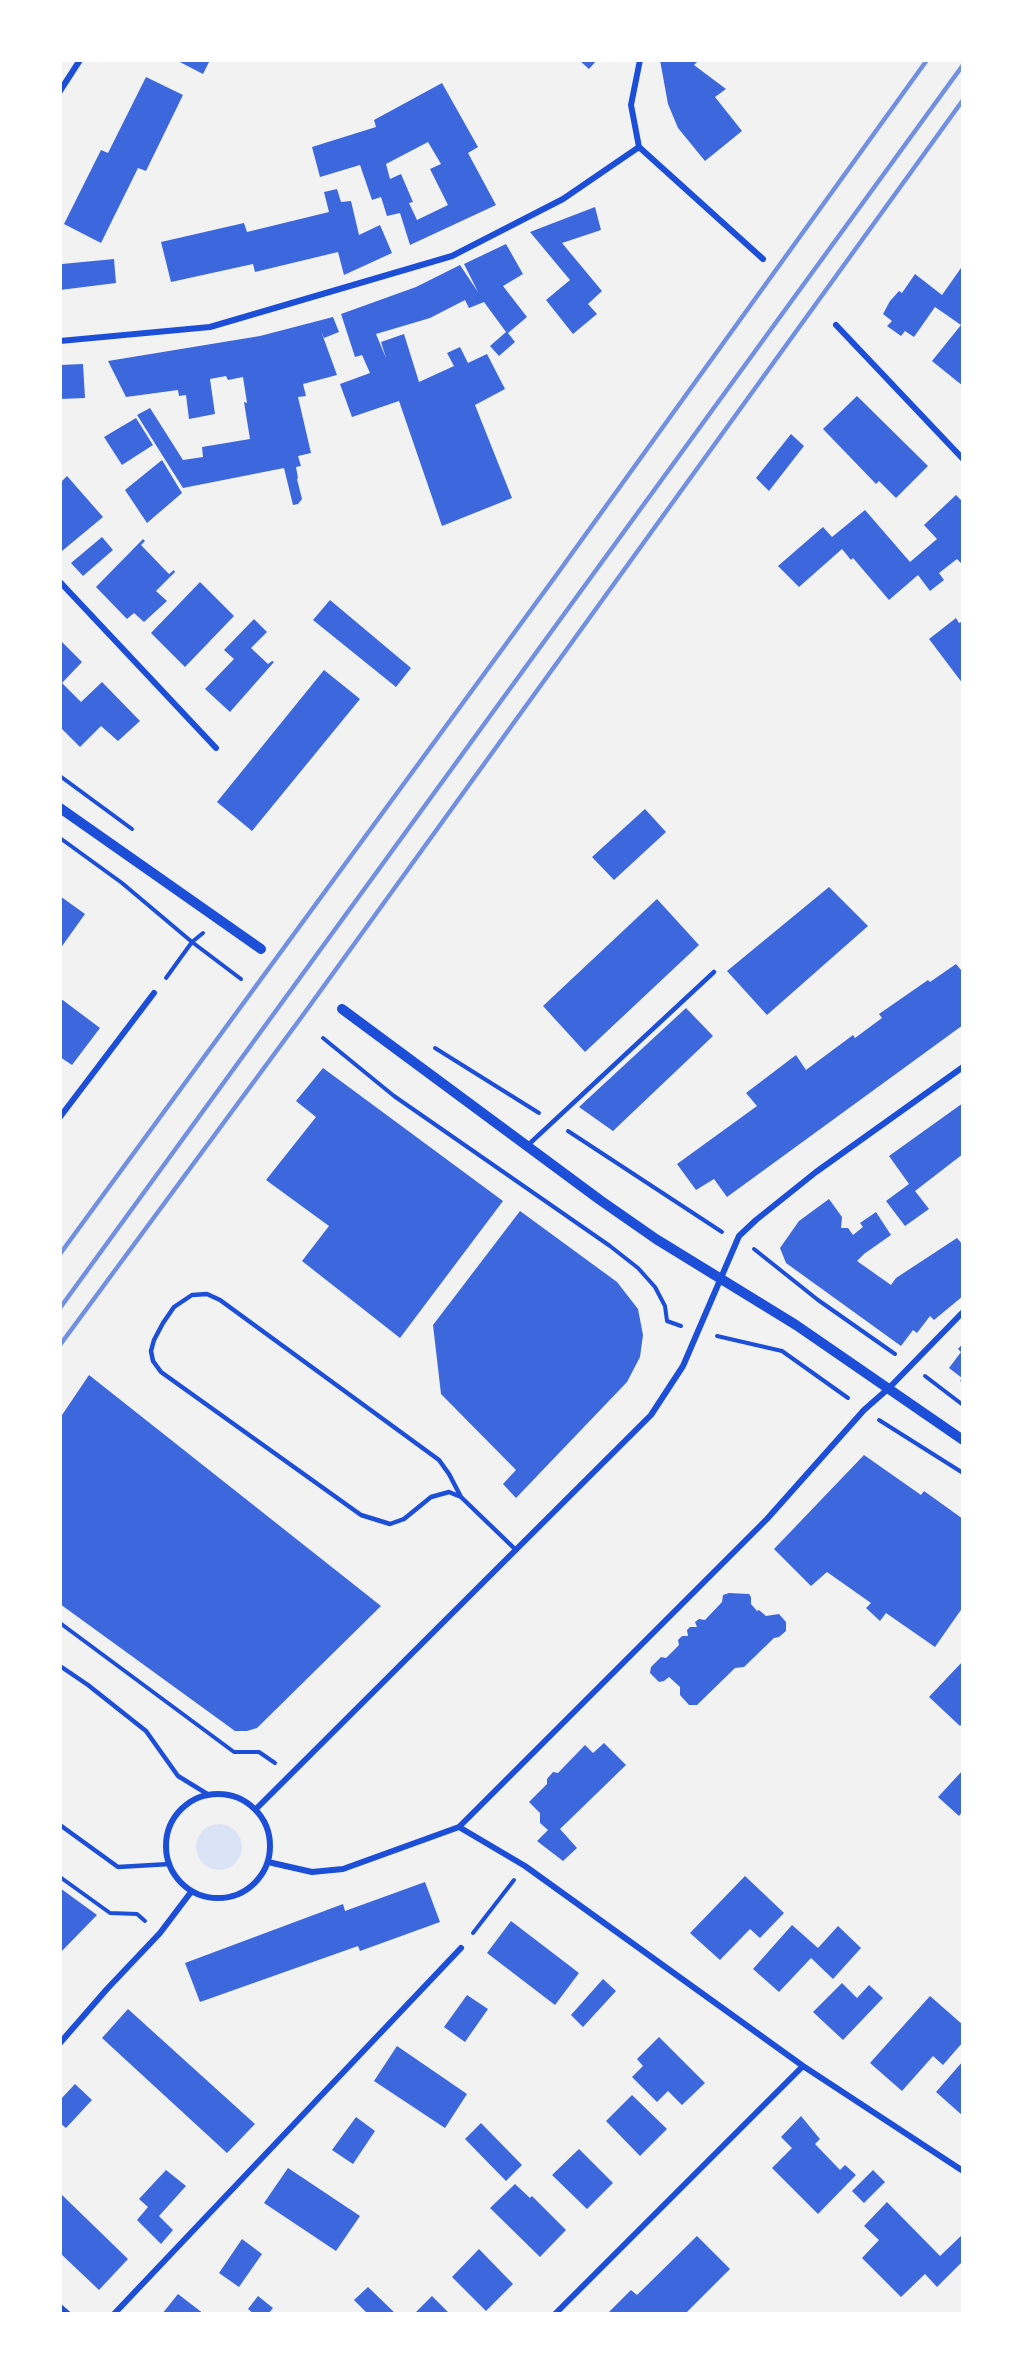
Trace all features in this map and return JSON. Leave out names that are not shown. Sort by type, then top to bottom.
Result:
[{"type":"street","points":[[60,91],[80,60]]},
{"type":"street","points":[[640,60],[631,105],[639,147],[763,259]]},
{"type":"street","points":[[60,341],[210,327],[452,256],[563,199],[639,147]]},
{"type":"street","points":[[836,325],[963,459]]},
{"type":"street","points":[[60,582],[216,748]]},
{"type":"street","points":[[60,808],[261,949]]},
{"type":"street","points":[[60,1117],[154,993]]},
{"type":"street","points":[[342,1009],[656,1239],[796,1325],[963,1440]]},
{"type":"street","points":[[256,1809],[651,1415],[683,1366],[739,1236],[816,1172],[963,1067]]},
{"type":"street","points":[[268,1862],[312,1872],[343,1869],[459,1827],[767,1519],[864,1410],[889,1388],[963,1312]]},
{"type":"street","points":[[209,1795],[234,1796],[256,1809],[266,1825],[271,1843],[268,1862],[261,1876],[249,1887],[235,1895],[219,1898],[191,1892],[177,1877],[170,1863],[166,1845],[169,1828],[178,1812],[192,1801],[209,1795]]},
{"type":"street","points":[[459,1827],[525,1866],[803,2066],[963,2171]]},
{"type":"street","points":[[60,2043],[160,1933],[191,1892]]},
{"type":"street","points":[[114,2314],[461,1948]]},
{"type":"street","points":[[555,2314],[803,2066]]},
{"type":"street","points":[[60,2307],[68,2314]]},
{"type":"lane","points":[[527,1146],[714,972]]},
{"type":"lane","points":[[461,1497],[449,1492],[431,1497],[404,1519],[390,1524],[361,1515],[161,1372],[153,1361],[152,1351],[154,1340],[163,1323],[174,1308],[192,1295],[207,1294],[220,1300],[439,1460],[450,1474],[461,1497],[516,1550]]},
{"type":"lane","points":[[60,1666],[146,1731],[178,1776],[209,1795]]},
{"type":"lane","points":[[60,1825],[118,1867],[170,1863]]},
{"type":"path","points":[[60,838],[122,883],[241,980]]},
{"type":"path","points":[[154,993],[192,942]]},
{"type":"path","points":[[323,1038],[394,1096],[610,1246],[638,1268],[655,1287],[665,1306],[667,1321],[741,1343],[782,1351],[864,1410],[963,1473]]},
{"type":"path","points":[[739,1236],[818,1300],[911,1365],[963,1405]]},
{"type":"path","points":[[60,1623],[213,1738],[234,1752],[259,1752],[275,1763],[287,1777]]},
{"type":"path","points":[[461,1948],[525,1866]]},
{"type":"path","points":[[60,1877],[110,1913],[137,1914],[160,1933]]},
{"type":"shaded area","points":[[219,1824],[235,1831],[242,1847],[235,1863],[219,1870],[203,1863],[196,1847],[203,1831]]},
{"type":"building","points":[[176,60],[210,60],[203,74]]},
{"type":"building","points":[[579,60],[597,60],[589,69]]},
{"type":"building","points":[[660,60],[699,60],[694,65],[726,89],[715,97],[742,131],[705,161],[678,128],[668,104]]},
{"type":"building","points":[[146,77],[183,95],[146,171],[138,168],[101,243],[64,224],[101,150],[108,153]]},
{"type":"building","points":[[442,83],[478,147],[468,153],[496,205],[410,245],[400,213],[387,216],[381,197],[372,200],[360,165],[320,177],[312,147],[376,127],[374,120]],"holes":[[[428,142],[441,164],[430,169],[448,205],[417,220],[409,203],[413,202],[401,174],[390,179],[386,164]]]},
{"type":"building","points":[[337,189],[341,202],[351,201],[359,235],[380,225],[392,253],[344,275],[338,252],[255,272],[253,264],[171,282],[161,242],[244,223],[247,232],[329,212],[324,192]]},
{"type":"building","points":[[595,207],[601,230],[562,243],[602,291],[588,304],[597,314],[573,334],[546,300],[570,280],[530,232]]},
{"type":"building","points":[[506,244],[523,274],[503,286],[527,317],[508,333],[515,342],[499,356],[490,346],[506,332],[484,302],[469,308],[465,300],[430,318],[376,334],[386,358],[381,342],[404,334],[419,382],[454,366],[447,353],[460,347],[468,363],[487,354],[505,389],[475,405],[512,498],[442,526],[399,401],[352,417],[340,384],[370,373],[362,355],[355,357],[341,314],[416,287],[460,265],[478,292],[464,264]]},
{"type":"building","points":[[60,259],[62,264],[114,259],[116,283],[60,290]]},
{"type":"building","points":[[961,268],[963,269],[963,386],[932,361],[961,325],[935,307],[914,337],[905,331],[901,336],[887,326],[892,321],[883,314],[890,301],[899,291],[902,293],[915,274],[942,295]]},
{"type":"building","points":[[333,317],[339,332],[324,338],[321,331],[337,375],[303,384],[306,396],[298,397],[311,453],[298,456],[301,466],[296,467],[297,479],[302,499],[298,504],[293,505],[284,468],[183,488],[137,415],[150,408],[183,460],[203,457],[202,447],[250,439],[244,402],[247,403],[243,377],[228,380],[226,376],[210,379],[215,414],[189,419],[186,395],[179,396],[178,390],[126,397],[108,361],[260,336]]},
{"type":"building","points":[[83,364],[85,398],[60,399],[60,365]]},
{"type":"building","points":[[857,396],[928,466],[896,498],[879,481],[876,484],[823,429]]},
{"type":"building","points":[[136,418],[153,445],[122,465],[104,437]]},
{"type":"building","points":[[791,434],[804,446],[769,491],[756,478]]},
{"type":"building","points":[[162,460],[182,493],[147,523],[125,490]]},
{"type":"building","points":[[67,476],[103,517],[62,551],[60,549],[60,478],[62,481]]},
{"type":"building","points":[[956,495],[963,502],[963,565],[957,559],[939,573],[944,580],[930,591],[918,575],[889,600],[853,558],[851,560],[842,549],[799,587],[778,566],[823,527],[832,537],[865,510],[910,562],[937,539],[924,525]]},
{"type":"building","points":[[102,537],[113,550],[83,576],[71,563]]},
{"type":"building","points":[[143,539],[145,541],[141,545],[169,574],[174,570],[175,572],[156,591],[167,601],[144,622],[134,613],[127,619],[96,587]]},
{"type":"building","points":[[200,582],[234,616],[185,667],[151,633]]},
{"type":"building","points":[[330,600],[411,668],[396,687],[313,620]]},
{"type":"building","points":[[956,618],[959,623],[963,621],[963,684],[929,639]]},
{"type":"building","points":[[254,619],[267,632],[251,648],[268,664],[274,662],[230,712],[205,689],[234,659],[224,650]]},
{"type":"building","points":[[60,640],[82,662],[62,683],[81,702],[102,682],[140,721],[118,741],[101,726],[80,747],[60,727]]},
{"type":"building","points":[[324,670],[360,699],[252,831],[217,802]]},
{"type":"building","points":[[645,809],[666,832],[614,880],[592,857]]},
{"type":"building","points":[[829,887],[868,926],[767,1015],[727,971]]},
{"type":"building","points":[[60,896],[85,914],[60,949]]},
{"type":"building","points":[[657,899],[699,945],[585,1052],[543,1006]]},
{"type":"building","points":[[956,964],[961,970],[963,969],[963,1025],[727,1197],[714,1179],[696,1190],[677,1164],[757,1106],[746,1093],[796,1055],[806,1070],[853,1035],[855,1038],[882,1018],[879,1014],[928,980],[930,982]]},
{"type":"building","points":[[60,998],[100,1028],[72,1065],[60,1057]]},
{"type":"building","points":[[686,1008],[713,1036],[613,1131],[579,1107]]},
{"type":"building","points":[[323,1068],[503,1201],[400,1338],[302,1261],[329,1226],[266,1180],[316,1117],[296,1101]]},
{"type":"building","points":[[963,1103],[963,1154],[915,1191],[929,1209],[905,1226],[886,1201],[909,1184],[889,1156]]},
{"type":"building","points":[[829,1199],[842,1217],[841,1228],[848,1228],[853,1235],[863,1227],[860,1223],[876,1212],[891,1235],[857,1261],[891,1285],[896,1278],[957,1238],[963,1245],[963,1296],[934,1320],[930,1316],[917,1333],[913,1330],[901,1346],[786,1263],[780,1248],[799,1221]]},
{"type":"building","points":[[520,1211],[617,1282],[638,1309],[643,1335],[640,1357],[627,1382],[516,1498],[503,1484],[516,1470],[441,1394],[433,1325]]},
{"type":"building","points":[[963,1343],[963,1383],[960,1381],[962,1378],[949,1368],[961,1352],[958,1349]]},
{"type":"building","points":[[89,1375],[381,1606],[257,1728],[235,1731],[60,1604],[60,1418]]},
{"type":"building","points":[[864,1455],[921,1495],[924,1491],[963,1519],[963,1607],[935,1647],[886,1613],[880,1621],[866,1608],[871,1603],[827,1572],[811,1586],[774,1549]]},
{"type":"building","points":[[749,1594],[751,1604],[766,1616],[779,1614],[786,1622],[786,1631],[774,1638],[744,1667],[735,1668],[697,1705],[689,1705],[680,1695],[680,1687],[669,1677],[659,1682],[650,1673],[651,1667],[661,1657],[666,1658],[679,1645],[678,1640],[682,1636],[688,1636],[687,1630],[690,1627],[697,1627],[695,1622],[699,1619],[705,1620],[722,1602],[723,1595]]},
{"type":"building","points":[[963,1661],[963,1723],[960,1726],[929,1697]]},
{"type":"building","points":[[604,1743],[626,1765],[560,1829],[577,1848],[563,1861],[537,1841],[548,1830],[540,1823],[540,1813],[529,1802],[547,1784],[547,1779],[553,1772],[558,1773],[585,1745],[593,1753]]},
{"type":"building","points":[[963,1770],[963,1811],[959,1816],[938,1797]]},
{"type":"building","points":[[745,1876],[784,1913],[760,1938],[750,1929],[720,1960],[690,1933]]},
{"type":"building","points":[[425,1882],[440,1922],[360,1951],[358,1946],[200,2002],[185,1963],[343,1904],[345,1911]]},
{"type":"building","points":[[60,1888],[97,1915],[60,1953]]},
{"type":"building","points":[[511,1921],[579,1973],[555,2005],[487,1953]]},
{"type":"building","points":[[792,1925],[818,1948],[838,1926],[861,1948],[833,1979],[811,1958],[779,1992],[753,1969]]},
{"type":"building","points":[[603,1979],[616,1991],[583,2027],[571,2015]]},
{"type":"building","points":[[842,1983],[857,1998],[869,1985],[883,1998],[843,2040],[813,2012]]},
{"type":"building","points":[[467,1995],[488,2009],[465,2042],[444,2027]]},
{"type":"building","points":[[930,1996],[963,2025],[963,2042],[943,2065],[933,2056],[902,2091],[870,2063]]},
{"type":"building","points":[[128,2009],[255,2124],[227,2153],[102,2038]]},
{"type":"building","points":[[659,2037],[705,2083],[682,2105],[668,2091],[657,2102],[632,2077],[643,2066],[637,2059]]},
{"type":"building","points":[[397,2046],[467,2094],[445,2128],[374,2081]]},
{"type":"building","points":[[963,2061],[963,2116],[936,2092]]},
{"type":"building","points":[[75,2084],[92,2100],[66,2128],[60,2123],[60,2100]]},
{"type":"building","points":[[632,2095],[667,2129],[640,2156],[606,2121]]},
{"type":"building","points":[[801,2116],[820,2139],[815,2144],[840,2170],[845,2165],[856,2175],[818,2214],[772,2168],[792,2148],[781,2137]]},
{"type":"building","points":[[356,2117],[375,2131],[353,2164],[332,2150]]},
{"type":"building","points":[[481,2123],[522,2165],[506,2181],[465,2139]]},
{"type":"building","points":[[579,2149],[613,2183],[587,2209],[552,2175]]},
{"type":"building","points":[[288,2168],[360,2216],[336,2251],[264,2203]]},
{"type":"building","points":[[166,2170],[186,2186],[159,2216],[173,2230],[161,2244],[137,2220],[148,2207],[139,2199]]},
{"type":"building","points":[[873,2170],[885,2182],[864,2203],[852,2191]]},
{"type":"building","points":[[515,2184],[530,2198],[532,2196],[566,2230],[540,2257],[490,2208]]},
{"type":"building","points":[[60,2193],[128,2259],[99,2290],[60,2253]]},
{"type":"building","points":[[887,2202],[940,2256],[963,2234],[963,2261],[937,2287],[925,2274],[901,2297],[862,2258],[879,2240],[864,2226]]},
{"type":"building","points":[[697,2236],[730,2269],[685,2314],[607,2314],[631,2290],[637,2295]]},
{"type":"building","points":[[242,2239],[262,2254],[239,2287],[219,2273]]},
{"type":"building","points":[[479,2249],[513,2284],[486,2311],[452,2277]]},
{"type":"building","points":[[368,2287],[396,2314],[368,2314],[354,2300]]},
{"type":"building","points":[[178,2294],[204,2314],[162,2314]]},
{"type":"building","points":[[258,2296],[273,2308],[268,2314],[254,2314],[248,2309]]},
{"type":"building","points":[[432,2296],[450,2314],[414,2314]]},
{"type":"railway","points":[[60,1254],[555,577],[927,60]]},
{"type":"railway","points":[[60,1308],[963,65]]},
{"type":"railway","points":[[60,1345],[303,1015],[963,100]]}]
